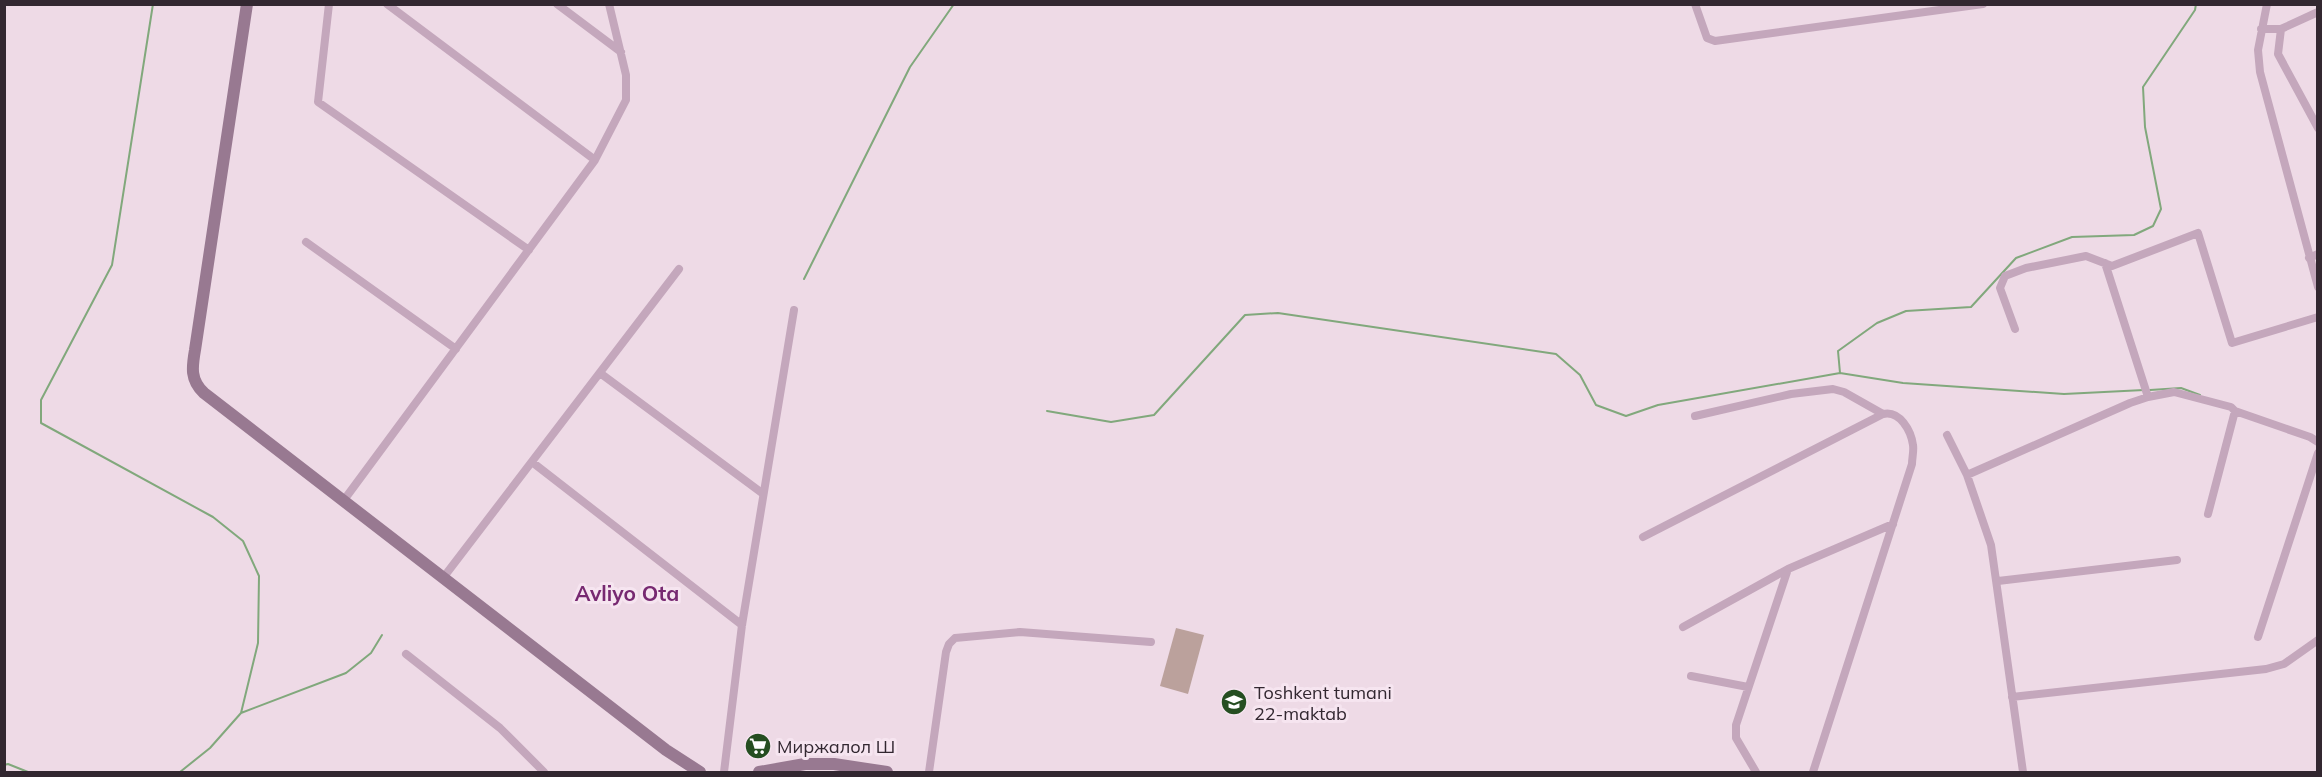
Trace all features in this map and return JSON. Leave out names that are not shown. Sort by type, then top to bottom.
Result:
[{"type":"street","points":[[247,4],[193,377],[204,393],[666,750],[700,772]]},
{"type":"street","points":[[329,4],[318,102],[530,250]]},
{"type":"street","points":[[387,4],[595,160]]},
{"type":"street","points":[[557,4],[621,52]]},
{"type":"street","points":[[344,500],[595,160],[626,100],[626,75],[609,4]]},
{"type":"street","points":[[1695,4],[1707,38],[1715,41],[1983,4]]},
{"type":"street","points":[[2267,4],[2258,50],[2260,72],[2313,256],[2318,287]]},
{"type":"street","points":[[2261,29],[2281,29],[2318,12]]},
{"type":"street","points":[[2281,29],[2278,54],[2318,128]]},
{"type":"street","points":[[2015,329],[2000,288],[2005,276],[2026,268],[2086,256],[2112,266],[2198,233],[2232,343],[2318,317]]},
{"type":"street","points":[[306,242],[456,350]]},
{"type":"street","points":[[2105,263],[2148,397]]},
{"type":"street","points":[[443,578],[679,269]]},
{"type":"street","points":[[724,772],[741,625],[794,310]]},
{"type":"street","points":[[600,374],[762,494]]},
{"type":"street","points":[[1695,416],[1791,394],[1833,389],[1844,392],[1883,414]]},
{"type":"street","points":[[1968,476],[2148,397],[2174,392],[2230,407],[2235,411],[2310,437],[2318,442]]},
{"type":"street","points":[[2208,514],[2235,411]]},
{"type":"street","points":[[1643,537],[1883,414],[1890,412],[1897,416],[1909,429],[1913,445],[1912,464],[1813,772]]},
{"type":"street","points":[[1947,435],[1968,476],[1991,545],[1998,581],[2023,772]]},
{"type":"street","points":[[2258,637],[2318,453]]},
{"type":"street","points":[[532,462],[741,625]]},
{"type":"street","points":[[1683,627],[1788,569],[1893,524]]},
{"type":"street","points":[[1998,581],[2177,560]]},
{"type":"street","points":[[1756,772],[1736,738],[1736,724],[1788,569]]},
{"type":"street","points":[[929,772],[946,652],[955,638],[1020,632],[1151,642]]},
{"type":"street","points":[[2012,698],[2266,669],[2284,664],[2318,640]]},
{"type":"street","points":[[406,654],[500,728],[544,772]]},
{"type":"street","points":[[1691,676],[1749,687]]},
{"type":"street","points":[[759,772],[815,764],[834,764],[887,772]]},
{"type":"shaded area","points":[[1176,628],[1204,635],[1188,694],[1160,686]]},
{"type":"waterway","points":[[153,4],[112,265],[41,400],[41,423],[213,517],[243,541],[259,576],[258,643],[241,713],[210,748],[180,772]]},
{"type":"waterway","points":[[804,279],[910,67],[954,4]]},
{"type":"waterway","points":[[1840,373],[1838,351],[1877,323],[1906,311],[1971,307],[2016,258],[2072,237],[2134,235],[2153,226],[2161,209],[2145,127],[2143,87],[2195,10],[2196,4]]},
{"type":"waterway","points":[[1047,411],[1111,422],[1154,415],[1245,315],[1278,313],[1556,354],[1580,375],[1596,405],[1626,416],[1658,405],[1840,373],[1903,383],[2064,394],[2144,390]]},
{"type":"waterway","points":[[2150,390],[2181,388],[2200,395]]},
{"type":"waterway","points":[[241,713],[346,673],[371,653],[382,635]]},
{"type":"waterway","points":[[4,765],[8,764],[28,772]]},
{"type":"place","name":"Toshkent tumani 22-maktab","points":[[1234,702]]},
{"type":"place","name":"Миржалол Ш","points":[[758,746]]},
{"type":"district","name":"Avliyo Ota","points":[[627,593]]}]
